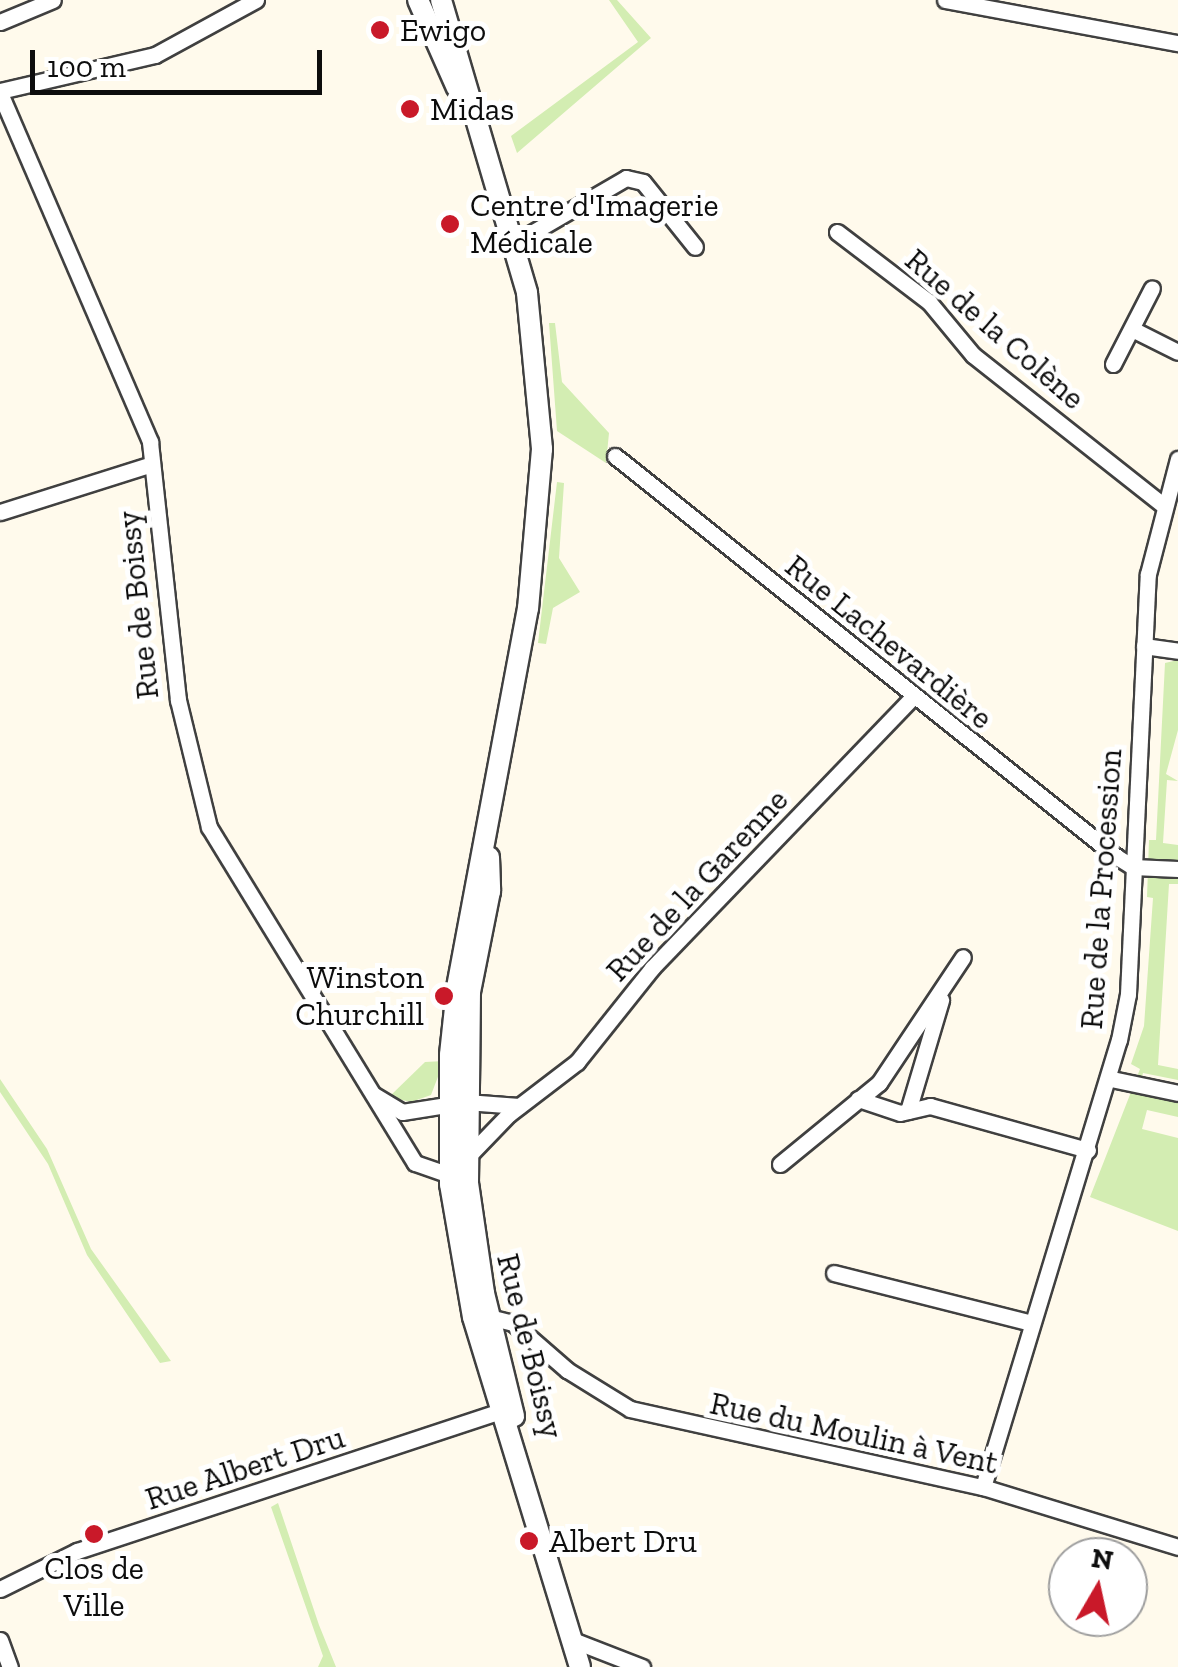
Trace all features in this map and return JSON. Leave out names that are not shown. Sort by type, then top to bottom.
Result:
[{"type":"street","points":[[0,22],[53,0]]},
{"type":"street","points":[[0,92],[155,56],[256,0]]},
{"type":"street","points":[[418,0],[484,143]]},
{"type":"street","points":[[441,0],[516,242],[538,366],[540,502],[488,839],[490,890],[470,992],[454,1108]]},
{"type":"street","points":[[945,0],[1178,43]]},
{"type":"street","name":"Rue de Boissy","points":[[0,92],[138,410],[152,464],[178,700],[209,827],[415,1163],[450,1175]]},
{"type":"street","points":[[516,242],[626,178],[643,182],[695,246]]},
{"type":"street","name":"Rue de la Colène","points":[[837,232],[929,302],[973,355],[1164,506]]},
{"type":"street","points":[[1114,364],[1152,288]]},
{"type":"street","points":[[1132,329],[1178,352]]},
{"type":"street","name":"Rue Lachevardière","points":[[614,456],[912,698],[1134,867]]},
{"type":"street","name":"Rue de la Procession","points":[[983,1487],[1111,1079],[1128,994],[1148,574],[1178,459]]},
{"type":"street","points":[[0,512],[152,464]]},
{"type":"street","points":[[1144,646],[1178,650]]},
{"type":"street","name":"Rue de la Garenne","points":[[450,1175],[519,1106],[578,1062],[652,968],[912,698]]},
{"type":"street","points":[[1134,867],[1178,869]]},
{"type":"street","points":[[780,1164],[879,1083],[963,957]]},
{"type":"street","points":[[908,1111],[946,983]]},
{"type":"street","points":[[1111,1079],[1178,1093]]},
{"type":"street","points":[[371,1093],[402,1112],[519,1106]]},
{"type":"street","points":[[858,1100],[908,1111],[930,1106],[1088,1150]]},
{"type":"street","name":"Rue de Boissy","points":[[454,1108],[468,1157],[481,1315]]},
{"type":"street","name":"Rue de Boissy","points":[[454,1108],[450,1175],[481,1315],[580,1667]]},
{"type":"street","points":[[834,1273],[1032,1323]]},
{"type":"street","name":"Rue du Moulin à Vent","points":[[481,1315],[512,1322],[532,1344],[566,1370],[649,1415],[983,1487],[1178,1547]]},
{"type":"street","points":[[491,1349],[532,1344]]},
{"type":"street","name":"Rue Albert Dru","points":[[0,1589],[76,1551],[506,1410]]},
{"type":"street","points":[[0,1640],[10,1667]]},
{"type":"street","points":[[574,1641],[642,1667]]},
{"type":"green space","points":[[609,0],[617,0],[651,38],[517,153],[511,136],[638,42]]},
{"type":"green space","points":[[549,323],[555,323],[562,382],[609,433],[606,463],[557,431]]},
{"type":"green space","points":[[557,482],[564,483],[559,558],[580,592],[553,608],[546,644],[538,643]]},
{"type":"green space","points":[[1178,660],[1178,730],[1166,774],[1178,781],[1167,780],[1163,843],[1178,845],[1178,884],[1169,884],[1158,1065],[1178,1069],[1178,1080],[1143,1073],[1140,1085],[1178,1093],[1178,1117],[1147,1110],[1142,1129],[1178,1138],[1178,1231],[1090,1197],[1140,1069],[1131,1064],[1144,1026],[1153,898],[1147,897],[1149,840],[1156,840],[1165,663]]},
{"type":"green space","points":[[444,1061],[431,1095],[411,1102],[389,1097],[425,1062]]},
{"type":"green space","points":[[0,1079],[47,1149],[91,1249],[171,1361],[160,1363],[87,1255],[48,1164],[0,1092]]},
{"type":"green space","points":[[278,1503],[336,1667],[318,1667],[323,1656],[271,1507]]},
{"type":"place","name":"Ewigo","points":[[380,30]]},
{"type":"place","name":"Midas","points":[[410,109]]},
{"type":"place","name":"Centre d'Imagerie Médicale","points":[[450,224]]},
{"type":"place","name":"Winston Churchill","points":[[444,996]]},
{"type":"place","name":"Clos de Ville","points":[[94,1534]]},
{"type":"place","name":"Albert Dru","points":[[529,1541]]}]
